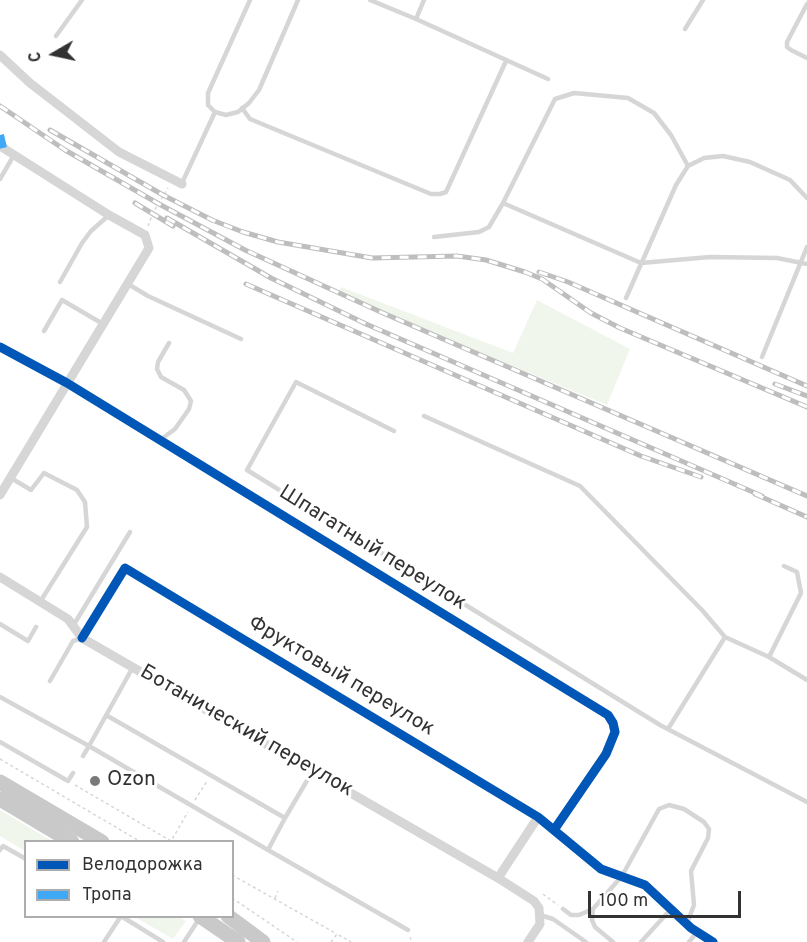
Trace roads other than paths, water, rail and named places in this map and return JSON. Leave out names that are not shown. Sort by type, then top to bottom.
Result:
[{"type":"main road","points":[[0,782],[99,840]]},
{"type":"main road","points":[[0,799],[69,840]]},
{"type":"main road","points":[[202,918],[238,942]]},
{"type":"main road","points":[[231,918],[263,942]]},
{"type":"street","points":[[0,55],[30,83],[119,152],[178,182]]},
{"type":"street","points":[[0,146],[145,236],[149,248],[0,495]]},
{"type":"street","name":"Шпагатный переулок","points":[[0,347],[67,383],[608,715],[615,732],[606,754],[554,830]]},
{"type":"street","name":"Фруктовый переулок","points":[[82,638],[125,568],[538,817],[601,869],[645,885],[697,932],[713,942]]},
{"type":"street","name":"Ботанический переулок","points":[[0,577],[68,619],[82,638],[498,878],[534,901],[540,915]]},
{"type":"street","points":[[498,878],[538,817]]},
{"type":"street","points":[[528,942],[540,924],[540,915]]},
{"type":"lane","points":[[56,36],[82,0]]},
{"type":"lane","points":[[250,0],[208,93],[208,105],[216,112],[226,115],[249,104],[259,90],[298,0]]},
{"type":"lane","points":[[370,0],[548,79]]},
{"type":"lane","points":[[416,19],[424,0]]},
{"type":"lane","points":[[686,29],[703,0]]},
{"type":"lane","points":[[807,4],[787,46],[807,58]]},
{"type":"lane","points":[[242,108],[250,119],[431,195],[440,194],[446,192],[506,61]]},
{"type":"lane","points":[[434,237],[479,232],[489,227],[555,99],[574,93],[628,98],[654,113],[671,135],[688,166]]},
{"type":"lane","points":[[178,182],[216,112]]},
{"type":"lane","points":[[0,179],[14,155]]},
{"type":"lane","points":[[626,298],[676,185],[688,166],[704,158],[723,156],[750,162],[790,180],[807,198]]},
{"type":"lane","points":[[502,203],[641,263],[710,257],[777,258],[805,263]]},
{"type":"lane","points":[[60,282],[81,243],[109,215]]},
{"type":"lane","points":[[762,357],[805,263],[807,247]]},
{"type":"lane","points":[[127,284],[241,339]]},
{"type":"lane","points":[[44,331],[62,300],[103,324]]},
{"type":"lane","points":[[160,440],[175,429],[189,409],[191,401],[184,390],[161,377],[157,369],[158,362],[169,343]]},
{"type":"lane","points":[[394,431],[296,382],[247,470],[668,729],[807,802]]},
{"type":"lane","points":[[424,416],[580,486],[702,610],[724,637],[769,657],[807,680]]},
{"type":"lane","points":[[11,478],[31,490],[44,473],[77,490],[85,502],[87,527],[40,602]]},
{"type":"lane","points":[[74,626],[130,532]]},
{"type":"lane","points":[[769,657],[801,593],[797,572],[784,566]]},
{"type":"lane","points":[[0,624],[28,640],[36,627]]},
{"type":"lane","points":[[668,729],[724,637]]},
{"type":"lane","points":[[50,681],[73,641],[82,638]]},
{"type":"lane","points":[[83,756],[133,667]]},
{"type":"lane","points":[[0,697],[408,930]]},
{"type":"lane","points":[[106,715],[285,818]]},
{"type":"lane","points":[[0,742],[68,781],[73,773]]},
{"type":"lane","points":[[268,850],[313,771]]},
{"type":"lane","points":[[563,909],[571,915],[579,915],[592,909],[621,876],[659,809],[673,805],[704,822],[709,832],[691,871],[694,905],[687,923]]},
{"type":"lane","points":[[0,850],[3,846],[24,858]]},
{"type":"lane","points":[[592,909],[592,920],[595,927],[613,942]]},
{"type":"lane","points":[[641,942],[671,909]]},
{"type":"lane","points":[[540,915],[553,919],[586,942]]},
{"type":"lane","points":[[104,942],[120,918]]},
{"type":"lane","points":[[124,918],[163,942]]},
{"type":"lane","points":[[184,942],[199,918]]},
{"type":"lane","points":[[689,942],[697,932]]},
{"type":"railway","points":[[0,106],[65,150],[245,250],[383,313],[807,496]]},
{"type":"railway","points":[[50,130],[163,195],[212,220],[243,232],[278,242],[372,258],[457,256],[486,260],[525,272],[542,279],[591,313],[620,328],[807,407]]},
{"type":"railway","points":[[135,203],[173,226]]},
{"type":"railway","points":[[167,218],[271,278],[366,324],[762,496]]},
{"type":"railway","points":[[539,272],[568,282],[807,386]]},
{"type":"railway","points":[[246,284],[641,456],[701,477]]},
{"type":"railway","points":[[775,384],[807,396]]},
{"type":"railway","points":[[755,494],[807,517]]},
{"type":"place","name":"Ozon","points":[[95,781]]}]
